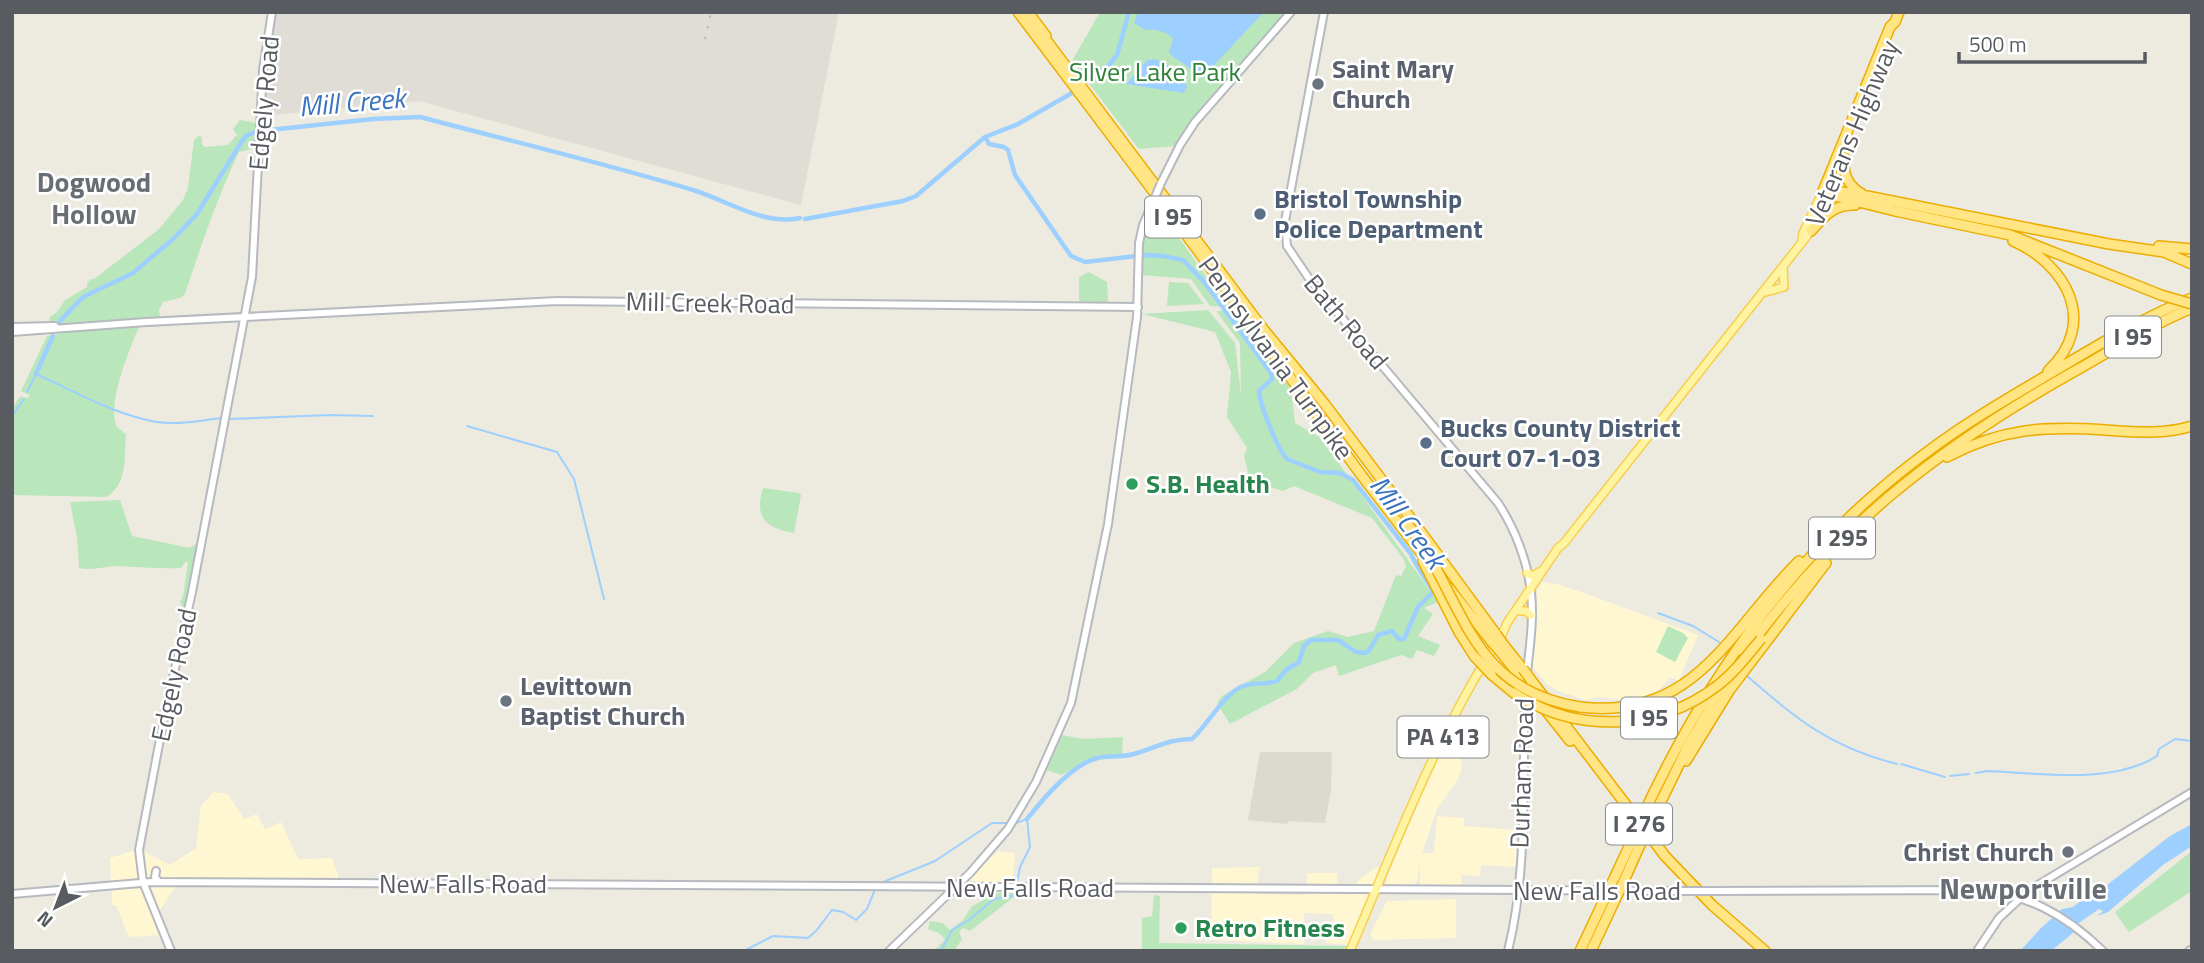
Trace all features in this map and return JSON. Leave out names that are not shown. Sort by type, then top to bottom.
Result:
[{"type":"highway","name":"Pennsylvania Turnpike","points":[[1018,12],[1075,79]]},
{"type":"highway","name":"Pennsylvania Turnpike","points":[[1027,12],[1411,542],[1498,642]]},
{"type":"highway","name":"Veterans Highway","points":[[1827,192],[1890,27],[1899,12]]},
{"type":"highway","name":"Veterans Highway","points":[[1827,192],[1896,30],[1895,22]]},
{"type":"highway","name":"Pennsylvania Turnpike","points":[[1087,96],[1324,403],[1526,680],[1662,859],[1699,898],[1759,951]]},
{"type":"highway","points":[[1844,157],[1844,172],[1848,182],[1855,190],[1867,196]]},
{"type":"highway","points":[[1827,192],[1867,196],[2164,252],[2192,264]]},
{"type":"highway","points":[[1827,192],[1895,211]]},
{"type":"highway","points":[[1811,230],[1830,211],[1841,206],[1855,205],[1895,211],[2027,240],[2192,306]]},
{"type":"highway","points":[[1975,227],[2010,239],[2040,256],[2059,274],[2069,294],[2073,317],[2068,343],[2054,365],[2033,384]]},
{"type":"highway","points":[[2084,239],[2192,249]]},
{"type":"highway","name":"I 95","points":[[1265,330],[1310,395],[1409,526],[1437,569],[1467,630],[1486,657],[1506,676],[1528,690],[1553,701],[1604,709],[1631,706],[1664,695],[1687,682],[1713,660],[1791,569],[1894,477],[1937,444],[2114,337],[2192,298]]},
{"type":"highway","name":"I 95","points":[[1411,542],[1475,657],[1514,693],[1544,709],[1577,719],[1616,722],[1650,718],[1705,695],[1739,667],[1826,563],[1884,507],[1947,457],[2077,370],[2192,306]]},
{"type":"highway","name":"I 295","points":[[1580,951],[1633,838],[1649,819],[1729,676],[1777,610],[1822,559],[1880,502],[1943,452],[2011,407],[2077,370]]},
{"type":"highway","points":[[1947,457],[1990,438],[2033,429],[2151,432],[2192,426]]},
{"type":"highway","name":"I 295","points":[[1591,951],[1639,847],[1686,729],[1737,648],[1787,583],[1850,516]]},
{"type":"highway","points":[[1649,819],[1723,701],[1826,563]]},
{"type":"highway","name":"Pennsylvania Turnpike","points":[[1526,680],[1665,856],[1712,905],[1765,951]]},
{"type":"main road","name":"Edgely Road","points":[[171,951],[143,882],[139,855],[252,277],[265,53],[272,12]]},
{"type":"main road","points":[[889,951],[965,877],[1008,830],[1046,763],[1076,685],[1085,628],[1108,522],[1138,307],[1141,229],[1177,151],[1195,122],[1294,12]]},
{"type":"main road","name":"Bath Road","points":[[1322,15],[1285,221],[1287,246],[1314,286],[1497,503],[1515,534],[1531,591]]},
{"type":"main road","name":"Veterans Highway","points":[[1498,642],[1520,611],[1542,569],[1811,230],[1827,192]]},
{"type":"main road","name":"Veterans Highway","points":[[1802,241],[1803,233],[1827,192]]},
{"type":"main road","points":[[1763,293],[1784,287],[1783,267]]},
{"type":"main road","name":"Mill Creek Road","points":[[12,330],[211,319],[218,322],[557,301],[1138,307]]},
{"type":"main road","name":"Veterans Highway","points":[[1350,951],[1438,747],[1470,686],[1564,543]]},
{"type":"main road","points":[[1527,573],[1533,576],[1542,569]]},
{"type":"main road","name":"Durham Road","points":[[1508,951],[1518,891],[1531,591]]},
{"type":"main road","points":[[1520,611],[1525,610],[1531,615]]},
{"type":"main road","points":[[1977,951],[2011,905],[2033,887],[2192,792]]},
{"type":"main road","points":[[156,871],[155,877],[159,882]]},
{"type":"main road","points":[[965,877],[970,888]]},
{"type":"main road","name":"New Falls Road","points":[[12,894],[143,882],[1518,891],[1971,890],[2020,897],[2087,937],[2103,951]]},
{"type":"main road","points":[[2033,887],[2030,895],[2035,904]]},
{"type":"main road","points":[[934,888],[941,892],[942,899]]},
{"type":"main road","points":[[2006,894],[2011,905]]},
{"type":"shaded area","points":[[276,12],[839,12],[801,205],[419,101],[263,116],[266,56]]},
{"type":"shaded area","points":[[1542,582],[1590,595],[1698,635],[1679,681],[1670,677],[1659,690],[1635,701],[1598,697],[1586,700],[1558,691],[1547,684],[1531,665],[1537,592]]},
{"type":"shaded area","points":[[1443,745],[1460,747],[1462,769],[1456,783],[1437,809],[1422,853],[1434,853],[1437,816],[1464,818],[1464,826],[1516,830],[1516,867],[1481,865],[1480,876],[1461,875],[1461,887],[1420,885],[1420,862],[1414,885],[1386,885],[1387,877]]},
{"type":"shaded area","points":[[1260,752],[1332,754],[1331,791],[1325,823],[1288,821],[1288,824],[1248,820]]},
{"type":"shaded area","points":[[213,792],[228,794],[244,819],[257,814],[265,829],[281,822],[298,859],[332,858],[337,880],[181,880],[159,911],[153,914],[161,935],[128,935],[116,905],[112,905],[110,858],[135,850],[143,851],[170,865],[196,848],[201,806]]},
{"type":"shaded area","points":[[998,851],[1015,853],[1012,883],[977,884],[970,879]]},
{"type":"shaded area","points":[[1260,867],[1255,894],[1306,895],[1307,873],[1337,873],[1338,893],[1352,893],[1353,887],[1360,879],[1377,867],[1382,869],[1349,945],[1325,943],[1334,920],[1333,914],[1304,913],[1304,944],[1211,940],[1212,868]]},
{"type":"shaded area","points":[[1456,899],[1456,938],[1373,940],[1370,934],[1387,901]]},
{"type":"green space","name":"Silver Lake Park","points":[[1100,12],[1287,12],[1205,104],[1176,146],[1139,149],[1072,61]]},
{"type":"green space","points":[[240,120],[256,123],[258,134],[251,149],[239,152],[231,169],[185,294],[163,302],[159,310],[161,326],[139,327],[125,362],[117,391],[114,417],[117,427],[126,434],[124,469],[118,485],[106,497],[12,495],[12,409],[20,396],[27,398],[30,395],[21,391],[47,336],[64,333],[73,326],[49,322],[50,317],[65,300],[87,287],[91,279],[158,230],[183,200],[188,188],[194,140],[202,137],[205,147],[228,145],[237,135],[233,129]]},
{"type":"green space","points":[[1158,208],[1228,307],[1210,306],[1191,279],[1141,275],[1143,240]]},
{"type":"green space","points":[[1089,272],[1107,282],[1108,301],[1105,305],[1079,302],[1079,277]]},
{"type":"green space","points":[[1169,282],[1188,283],[1204,304],[1167,306]]},
{"type":"green space","points":[[1208,310],[1235,343],[1241,395],[1240,343],[1216,311],[1232,310],[1291,389],[1295,423],[1321,438],[1438,602],[1424,608],[1433,614],[1418,636],[1440,645],[1434,656],[1417,650],[1412,659],[1401,655],[1339,676],[1336,665],[1313,673],[1297,689],[1230,724],[1217,703],[1222,696],[1265,672],[1294,643],[1328,631],[1348,637],[1374,631],[1396,575],[1401,576],[1406,566],[1403,558],[1372,518],[1294,486],[1283,491],[1250,481],[1244,456],[1247,448],[1227,417],[1231,372],[1215,332],[1142,314]]},
{"type":"green space","points":[[763,488],[801,495],[794,533],[776,528],[764,520],[760,507]]},
{"type":"green space","points":[[120,500],[132,536],[190,548],[196,544],[199,546],[184,610],[180,602],[188,562],[181,568],[79,568],[77,537],[70,502]]},
{"type":"green space","points":[[1668,626],[1688,638],[1675,662],[1656,652]]},
{"type":"green space","points":[[1062,735],[1083,739],[1123,737],[1122,756],[1100,755],[1061,775],[1047,770]]},
{"type":"green space","points":[[2192,851],[2192,891],[2129,932],[2115,912]]},
{"type":"green space","points":[[984,893],[1019,893],[970,931],[963,928],[959,932],[962,939],[954,951],[926,951],[937,948],[945,939],[939,933],[928,929],[930,921],[943,923],[950,930],[963,920],[972,906],[982,901]]},
{"type":"green space","points":[[1154,895],[1160,896],[1159,943],[1348,946],[1346,951],[1142,951],[1142,918],[1152,916]]},
{"type":"water","points":[[1138,12],[1264,12],[1203,77],[1172,56],[1169,52],[1173,38],[1160,31],[1145,30],[1134,23]]},
{"type":"water","points":[[1155,59],[1178,73],[1187,87],[1184,93],[1126,84],[1147,60]]},
{"type":"water","points":[[2192,824],[2192,846],[2163,865],[2108,912],[2097,916],[2103,911],[2099,909],[2076,925],[2073,933],[2051,951],[2020,951],[2062,909],[2073,907],[2092,892],[2102,889],[2170,836]]},
{"type":"waterway","name":"Mill Creek","points":[[805,219],[903,201],[916,196],[985,137],[1018,124],[1072,93],[1109,65],[1117,55],[1129,12]]},
{"type":"waterway","name":"Mill Creek","points":[[60,321],[83,297],[133,273],[173,239],[197,214],[242,141],[247,135],[260,131],[373,119],[420,117],[659,180],[706,194],[759,215],[786,220],[800,218]]},
{"type":"waterway","name":"Mill Creek","points":[[985,137],[989,144],[1008,150],[1015,175],[1071,256],[1085,262],[1145,255],[1183,260],[1205,283],[1271,373],[1272,379],[1259,391],[1260,397],[1274,436],[1287,459],[1320,472],[1340,473],[1353,480],[1411,554],[1433,592],[1418,607],[1404,639],[1399,639],[1392,631],[1378,635],[1365,653],[1356,652],[1338,640],[1311,640],[1304,646],[1299,662],[1286,670],[1277,681],[1243,686],[1229,695],[1192,739],[1169,742],[1130,755],[1091,760],[1060,782],[1027,819]]},
{"type":"waterway","name":"Mill Creek","points":[[36,374],[53,336]]},
{"type":"waterway","points":[[27,392],[36,374],[95,402],[141,419],[173,423],[221,418]]},
{"type":"waterway","name":"Mill Creek","points":[[12,416],[24,399]]},
{"type":"waterway","points":[[229,419],[373,416]]},
{"type":"waterway","points":[[467,426],[557,452],[574,479],[604,599]]},
{"type":"waterway","points":[[1658,613],[1693,626],[1719,642]]},
{"type":"waterway","points":[[1747,676],[1816,730],[1852,749],[1897,764]]},
{"type":"waterway","points":[[1976,773],[1987,771],[2074,775],[2119,771],[2157,756],[2159,749],[2175,739],[2192,741]]},
{"type":"waterway","points":[[1901,764],[1945,777]]},
{"type":"waterway","points":[[1950,776],[1969,774]]},
{"type":"waterway","name":"Mill Creek","points":[[941,951],[952,930],[994,899],[1015,893],[1020,867],[1030,847],[1027,819],[1016,823]]},
{"type":"waterway","points":[[881,883],[935,861],[992,823],[1010,823]]},
{"type":"waterway","points":[[744,951],[773,936],[808,938],[832,910],[843,912],[856,920],[867,909],[874,892]]},
{"type":"railway","points":[[705,39],[711,12]]},
{"type":"place","name":"Saint Mary Church","points":[[1318,84]]},
{"type":"place","name":"Bristol Township Police Department","points":[[1260,214]]},
{"type":"place","name":"Bucks County District Court 07-1-03","points":[[1426,443]]},
{"type":"place","name":"S.B. Health","points":[[1132,484]]},
{"type":"place","name":"Levittown Baptist Church","points":[[506,701]]},
{"type":"place","name":"Christ Church","points":[[2068,852]]},
{"type":"place","name":"Retro Fitness","points":[[1181,928]]},
{"type":"district","name":"Dogwood Hollow","points":[[94,198]]},
{"type":"district","name":"Newportville","points":[[2023,889]]}]
